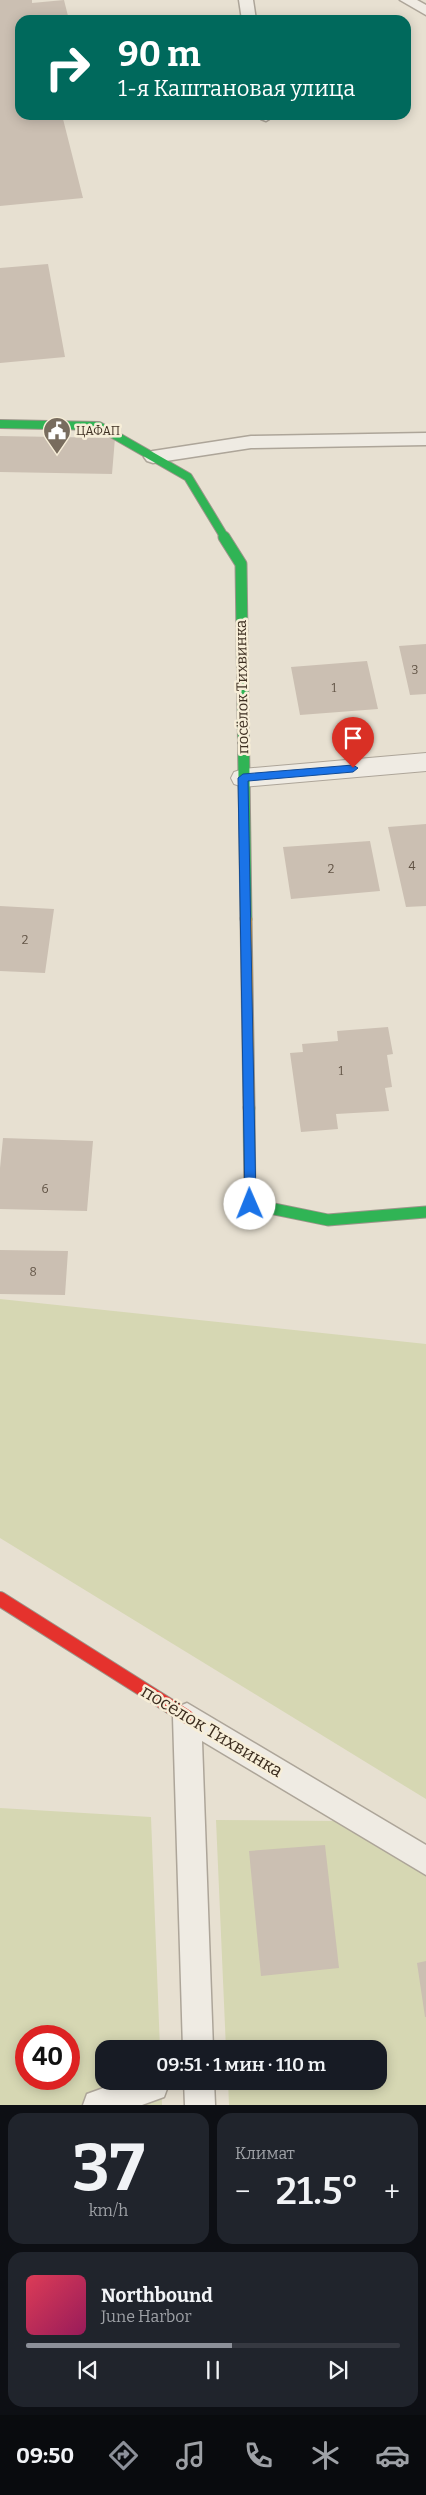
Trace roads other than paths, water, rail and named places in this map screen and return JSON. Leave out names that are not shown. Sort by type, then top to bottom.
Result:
[{"type":"street","name":"посёлок Тихвинка","points":[[0,424],[99,426],[188,477],[241,564],[250,1204],[328,1220],[426,1212]]},
{"type":"street","points":[[243,778],[426,762]]},
{"type":"street","name":"посёлок Тихвинка","points":[[0,1599],[187,1717]]},
{"type":"lane","points":[[246,0],[248,15]]},
{"type":"lane","points":[[406,0],[426,11]]},
{"type":"lane","points":[[154,458],[251,442],[426,439]]},
{"type":"lane","points":[[187,1717],[198,2037]]},
{"type":"lane","name":"посёлок Тихвинка","points":[[187,1717],[426,1861]]},
{"type":"lane","points":[[200,2090],[200,2105]]},
{"type":"lane","points":[[98,2105],[154,2091]]},
{"type":"place","name":"ЦАФАП","points":[[57,455]]}]
